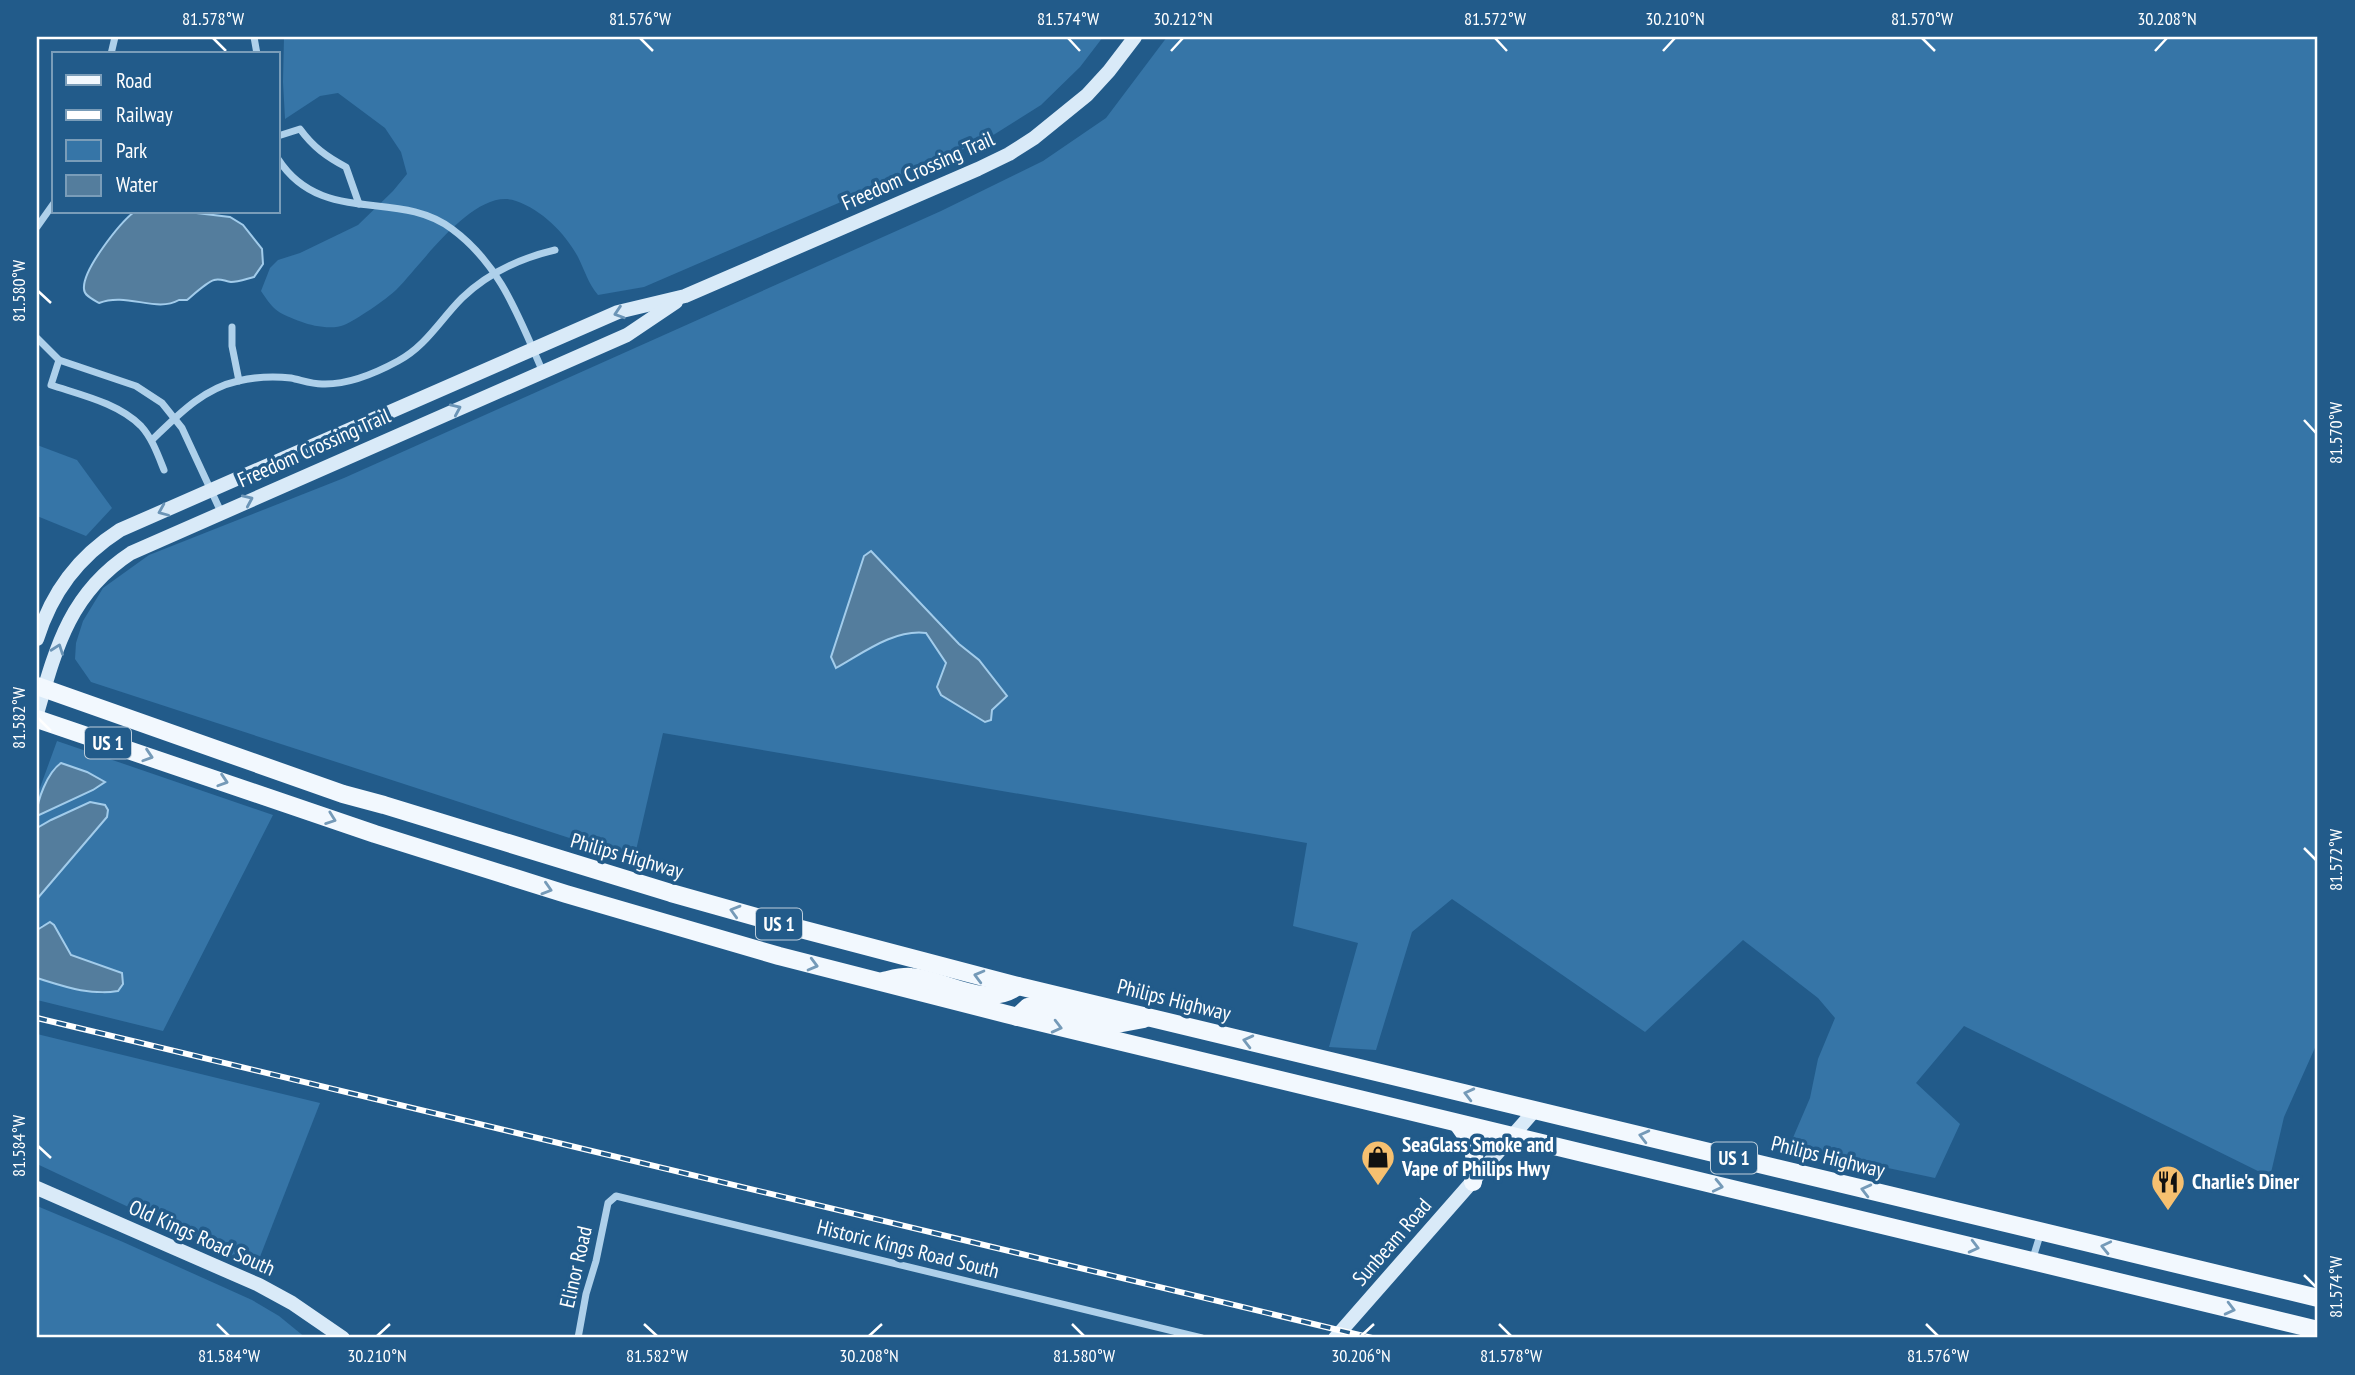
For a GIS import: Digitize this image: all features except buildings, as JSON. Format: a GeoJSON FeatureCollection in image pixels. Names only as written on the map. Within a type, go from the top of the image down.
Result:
{"type":"FeatureCollection","features":[{"type":"Feature","properties":{"kind":"main road","name":"Philips Highway"},"geometry":{"type":"LineString","coordinates":[[40,688],[344,794],[778,923],[1018,986],[2318,1298]]}},
{"type":"Feature","properties":{"kind":"main road","name":"US 1"},"geometry":{"type":"LineString","coordinates":[[37,717],[375,834],[663,923],[876,982],[2318,1330]]}},
{"type":"Feature","properties":{"kind":"main road"},"geometry":{"type":"LineString","coordinates":[[267,796],[283,787],[321,796],[344,794]]}},
{"type":"Feature","properties":{"kind":"main road"},"geometry":{"type":"LineString","coordinates":[[663,923],[671,893]]}},
{"type":"Feature","properties":{"kind":"main road"},"geometry":{"type":"LineString","coordinates":[[876,982],[910,976],[985,996],[1009,992],[1018,986]]}},
{"type":"Feature","properties":{"kind":"main road"},"geometry":{"type":"LineString","coordinates":[[1017,1017],[1028,1007],[1041,1005],[1117,1024],[1150,1018]]}},
{"type":"Feature","properties":{"kind":"main road"},"geometry":{"type":"LineString","coordinates":[[1458,1124],[1474,1148],[1476,1160],[1473,1182]]}},
{"type":"Feature","properties":{"kind":"street","name":"Freedom Crossing Trail"},"geometry":{"type":"LineString","coordinates":[[37,639],[51,603],[72,570],[96,547],[120,530],[618,312],[685,296],[978,169],[1017,148],[1062,117],[1109,71],[1135,37]]}},
{"type":"Feature","properties":{"kind":"street"},"geometry":{"type":"LineString","coordinates":[[280,135],[300,130],[327,157],[346,167],[359,204]]}},
{"type":"Feature","properties":{"kind":"street"},"geometry":{"type":"LineString","coordinates":[[280,161],[307,188],[327,198],[399,208],[428,216],[451,228],[496,272],[543,372]]}},
{"type":"Feature","properties":{"kind":"street"},"geometry":{"type":"LineString","coordinates":[[37,228],[40,215]]}},
{"type":"Feature","properties":{"kind":"street"},"geometry":{"type":"LineString","coordinates":[[152,440],[188,406],[207,394],[239,381],[266,377],[337,384],[397,362],[416,349],[463,297],[496,272],[555,250]]}},
{"type":"Feature","properties":{"kind":"street","name":"Freedom Crossing Trail"},"geometry":{"type":"LineString","coordinates":[[37,717],[40,688],[73,612],[90,586],[104,572],[131,553],[627,335],[685,296]]}},
{"type":"Feature","properties":{"kind":"street"},"geometry":{"type":"LineString","coordinates":[[232,327],[232,346],[239,381]]}},
{"type":"Feature","properties":{"kind":"street"},"geometry":{"type":"LineString","coordinates":[[37,338],[59,360],[136,386],[162,403],[181,428],[221,512]]}},
{"type":"Feature","properties":{"kind":"street"},"geometry":{"type":"LineString","coordinates":[[59,360],[51,385],[106,404],[126,414],[142,427],[152,440],[164,470]]}},
{"type":"Feature","properties":{"kind":"street"},"geometry":{"type":"LineString","coordinates":[[72,570],[90,586]]}},
{"type":"Feature","properties":{"kind":"street","name":"Sunbeam Road"},"geometry":{"type":"LineString","coordinates":[[1335,1338],[1535,1110]]}},
{"type":"Feature","properties":{"kind":"street","name":"Old Kings Road South"},"geometry":{"type":"LineString","coordinates":[[37,1188],[259,1285],[292,1303],[343,1338]]}},
{"type":"Feature","properties":{"kind":"street","name":"Historic Kings Road South"},"geometry":{"type":"LineString","coordinates":[[608,1203],[616,1196],[1202,1338]]}},
{"type":"Feature","properties":{"kind":"street","name":"Elinor Road"},"geometry":{"type":"LineString","coordinates":[[578,1338],[608,1203]]}},
{"type":"Feature","properties":{"kind":"street"},"geometry":{"type":"LineString","coordinates":[[2032,1261],[2041,1232]]}},
{"type":"Feature","properties":{"kind":"green space"},"geometry":{"type":"Polygon","coordinates":[[[284,37],[1103,37],[1080,67],[1041,105],[987,139],[644,287],[598,295],[573,248],[552,223],[526,205],[500,199],[484,205],[450,230],[386,298],[349,322],[329,327],[302,322],[274,308],[261,291],[270,268],[278,260],[300,253],[358,225],[407,174],[401,152],[385,128],[338,93],[320,96],[285,119],[284,37]]]}},
{"type":"Feature","properties":{"kind":"green space"},"geometry":{"type":"Polygon","coordinates":[[[1167,37],[2318,37],[2318,1041],[2284,1117],[2270,1177],[1964,1026],[1916,1083],[1960,1124],[1935,1178],[1789,1147],[1810,1098],[1818,1059],[1835,1018],[1818,998],[1743,940],[1645,1032],[1452,899],[1412,932],[1376,1050],[1329,1047],[1358,943],[1293,926],[1307,843],[663,733],[634,859],[91,682],[75,659],[76,643],[83,621],[103,588],[149,555],[344,478],[941,211],[1043,161],[1106,118],[1167,37]],[[871,551],[864,556],[831,656],[836,667],[891,639],[927,633],[946,663],[937,686],[992,710],[1007,696],[979,660],[959,644],[871,551]]]}},
{"type":"Feature","properties":{"kind":"green space"},"geometry":{"type":"Polygon","coordinates":[[[37,445],[77,460],[112,508],[86,536],[37,516],[37,445]]]}},
{"type":"Feature","properties":{"kind":"green space"},"geometry":{"type":"Polygon","coordinates":[[[57,741],[273,815],[163,1031],[37,1000],[37,978],[103,994],[122,973],[71,955],[54,925],[42,925],[37,930],[37,899],[107,818],[51,820],[37,828],[37,815],[105,782],[87,772],[49,779],[37,808],[37,796],[57,741]]]}},
{"type":"Feature","properties":{"kind":"green space"},"geometry":{"type":"Polygon","coordinates":[[[37,1034],[320,1103],[256,1267],[37,1164],[37,1034]]]}},
{"type":"Feature","properties":{"kind":"green space"},"geometry":{"type":"Polygon","coordinates":[[[37,1206],[252,1300],[279,1316],[306,1338],[37,1338],[37,1206]]]}},
{"type":"Feature","properties":{"kind":"water"},"geometry":{"type":"Polygon","coordinates":[[[132,214],[205,214],[230,217],[243,225],[262,249],[263,264],[254,277],[234,282],[214,280],[187,300],[161,304],[120,300],[99,303],[86,294],[85,281],[95,259],[132,214]]]}},
{"type":"Feature","properties":{"kind":"water"},"geometry":{"type":"Polygon","coordinates":[[[871,551],[959,644],[979,660],[1007,696],[992,710],[991,720],[985,722],[941,695],[937,687],[946,663],[926,633],[891,638],[836,668],[831,657],[864,556],[871,551]]]}},
{"type":"Feature","properties":{"kind":"water"},"geometry":{"type":"Polygon","coordinates":[[[61,763],[105,782],[37,816],[44,787],[61,763]]]}},
{"type":"Feature","properties":{"kind":"water"},"geometry":{"type":"Polygon","coordinates":[[[90,802],[105,805],[108,810],[107,817],[37,899],[37,828],[90,802]]]}},
{"type":"Feature","properties":{"kind":"water"},"geometry":{"type":"Polygon","coordinates":[[[50,922],[71,955],[122,973],[123,984],[118,991],[87,991],[37,978],[37,930],[50,922]]]}},
{"type":"Feature","properties":{"kind":"railway"},"geometry":{"type":"LineString","coordinates":[[37,1018],[1372,1338]]}},
{"type":"Feature","properties":{"kind":"place","name":"SeaGlass Smoke and Vape of Philips Hwy"},"geometry":{"type":"Point","coordinates":[1378,1187]}},
{"type":"Feature","properties":{"kind":"place","name":"Charlie's Diner"},"geometry":{"type":"Point","coordinates":[2168,1212]}}]}
